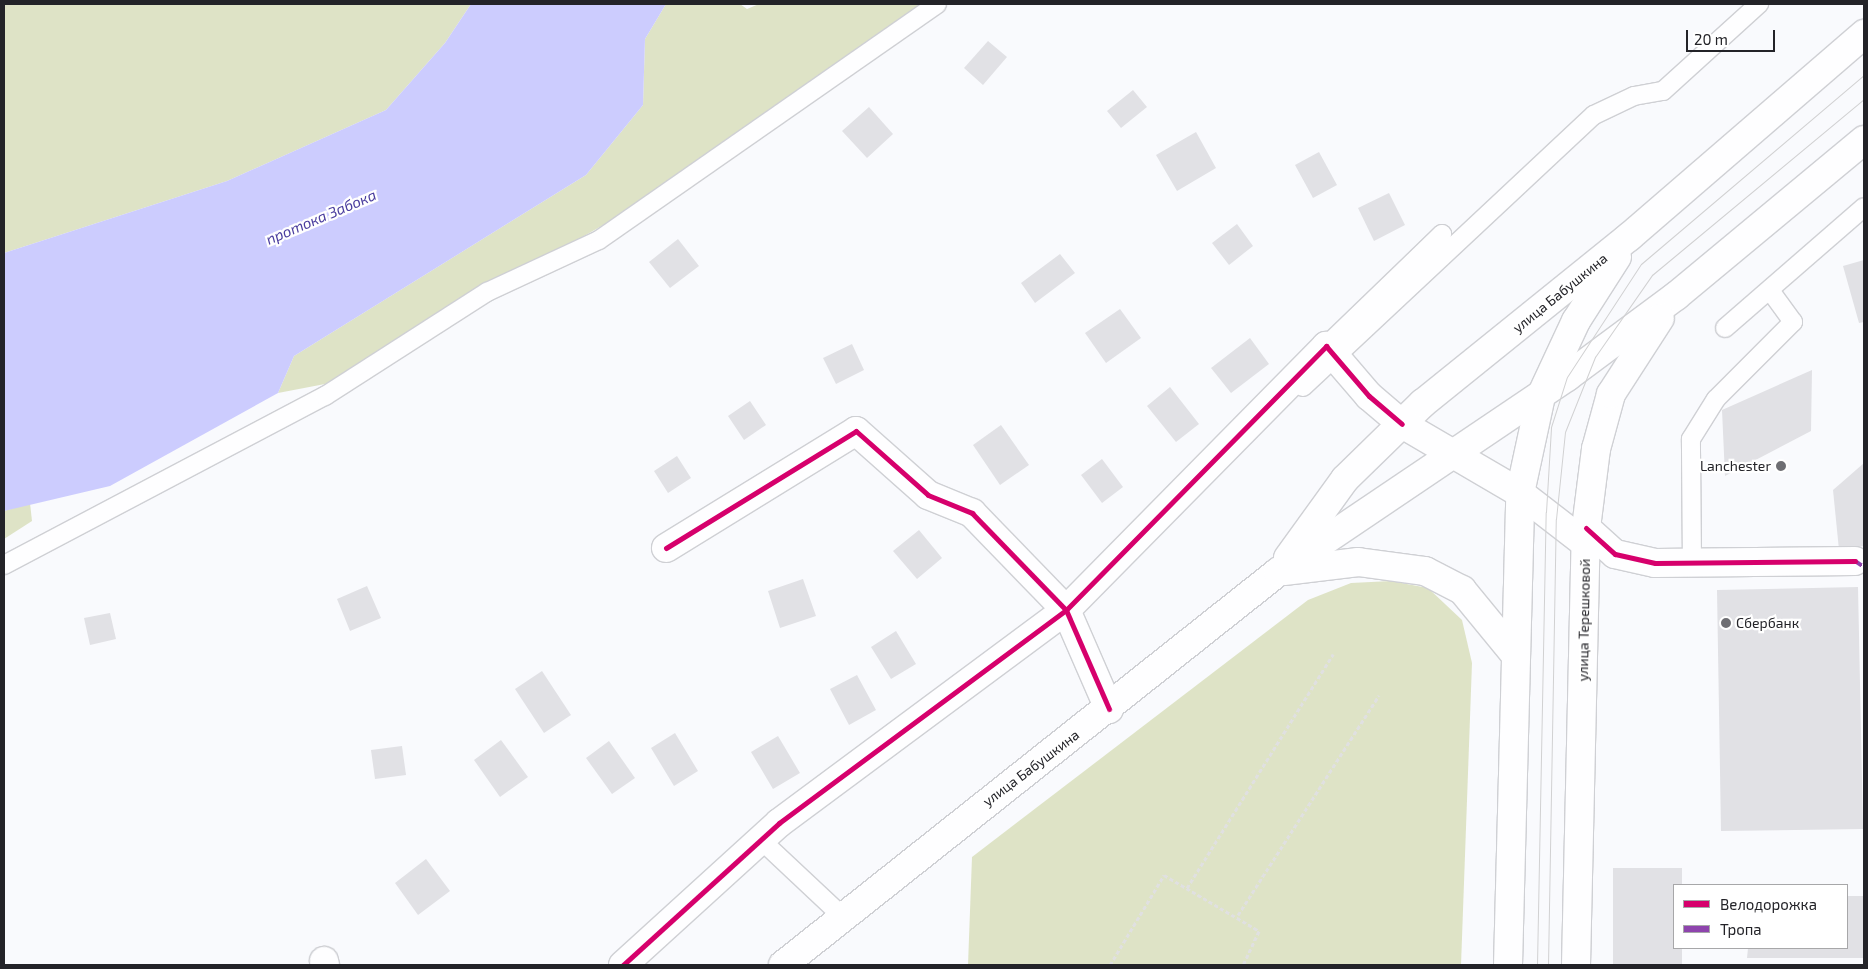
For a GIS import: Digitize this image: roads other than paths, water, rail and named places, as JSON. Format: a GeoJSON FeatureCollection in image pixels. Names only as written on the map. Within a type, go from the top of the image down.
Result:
{"type":"FeatureCollection","features":[{"type":"Feature","properties":{"kind":"main road","name":"улица Бабушкина"},"geometry":{"type":"LineString","coordinates":[[1278,572],[1345,479],[1402,424],[1629,237],[1864,34]]}},
{"type":"Feature","properties":{"kind":"main road","name":"улица Бабушкина"},"geometry":{"type":"LineString","coordinates":[[783,965],[1109,709],[1278,572],[1455,456],[1541,396],[1676,296],[1864,140]]}},
{"type":"Feature","properties":{"kind":"main road"},"geometry":{"type":"LineString","coordinates":[[1508,965],[1513,652],[1520,493],[1541,396],[1576,320],[1629,237]]}},
{"type":"Feature","properties":{"kind":"main road","name":"улица Терешковой"},"geometry":{"type":"LineString","coordinates":[[1576,965],[1586,536],[1596,448],[1611,394],[1676,296]]}},
{"type":"Feature","properties":{"kind":"main road"},"geometry":{"type":"LineString","coordinates":[[623,965],[761,840],[1066,610],[1326,346],[1369,396],[1402,424],[1520,493],[1615,554],[1692,565],[1855,562]]}},
{"type":"Feature","properties":{"kind":"main road"},"geometry":{"type":"LineString","coordinates":[[666,548],[856,431],[928,495],[972,514],[1066,610],[1109,709]]}},
{"type":"Feature","properties":{"kind":"main road"},"geometry":{"type":"LineString","coordinates":[[1278,572],[1358,562],[1425,571],[1462,590],[1513,652]]}},
{"type":"Feature","properties":{"kind":"lane"},"geometry":{"type":"LineString","coordinates":[[4,565],[325,396],[486,292],[599,240],[937,4]]}},
{"type":"Feature","properties":{"kind":"lane"},"geometry":{"type":"LineString","coordinates":[[1066,610],[1594,114],[1634,96],[1663,91],[1759,4]]}},
{"type":"Feature","properties":{"kind":"lane"},"geometry":{"type":"LineString","coordinates":[[1725,328],[1864,207]]}},
{"type":"Feature","properties":{"kind":"lane"},"geometry":{"type":"LineString","coordinates":[[1066,610],[1442,234],[1326,346]]}},
{"type":"Feature","properties":{"kind":"lane"},"geometry":{"type":"LineString","coordinates":[[1692,565],[1691,439],[1716,399],[1793,322],[1770,290]]}},
{"type":"Feature","properties":{"kind":"lane"},"geometry":{"type":"LineString","coordinates":[[761,840],[842,917]]}},
{"type":"Feature","properties":{"kind":"water","name":"протока Забока"},"geometry":{"type":"Polygon","coordinates":[[[471,4],[666,4],[645,39],[643,105],[586,175],[294,356],[278,393],[110,486],[4,511],[4,253],[227,181],[386,110],[445,43],[471,4]]]}},
{"type":"Feature","properties":{"kind":"tram line"},"geometry":{"type":"LineString","coordinates":[[1537,965],[1546,512],[1551,427],[1567,377],[1641,264],[1864,75]]}},
{"type":"Feature","properties":{"kind":"tram line"},"geometry":{"type":"LineString","coordinates":[[1548,965],[1556,519],[1565,432],[1595,357],[1652,275],[1864,99]]}},
{"type":"Feature","properties":{"kind":"place","name":"Lanchester"},"geometry":{"type":"Point","coordinates":[1781,466]}},
{"type":"Feature","properties":{"kind":"place","name":"Сбербанк"},"geometry":{"type":"Point","coordinates":[1726,623]}}]}
